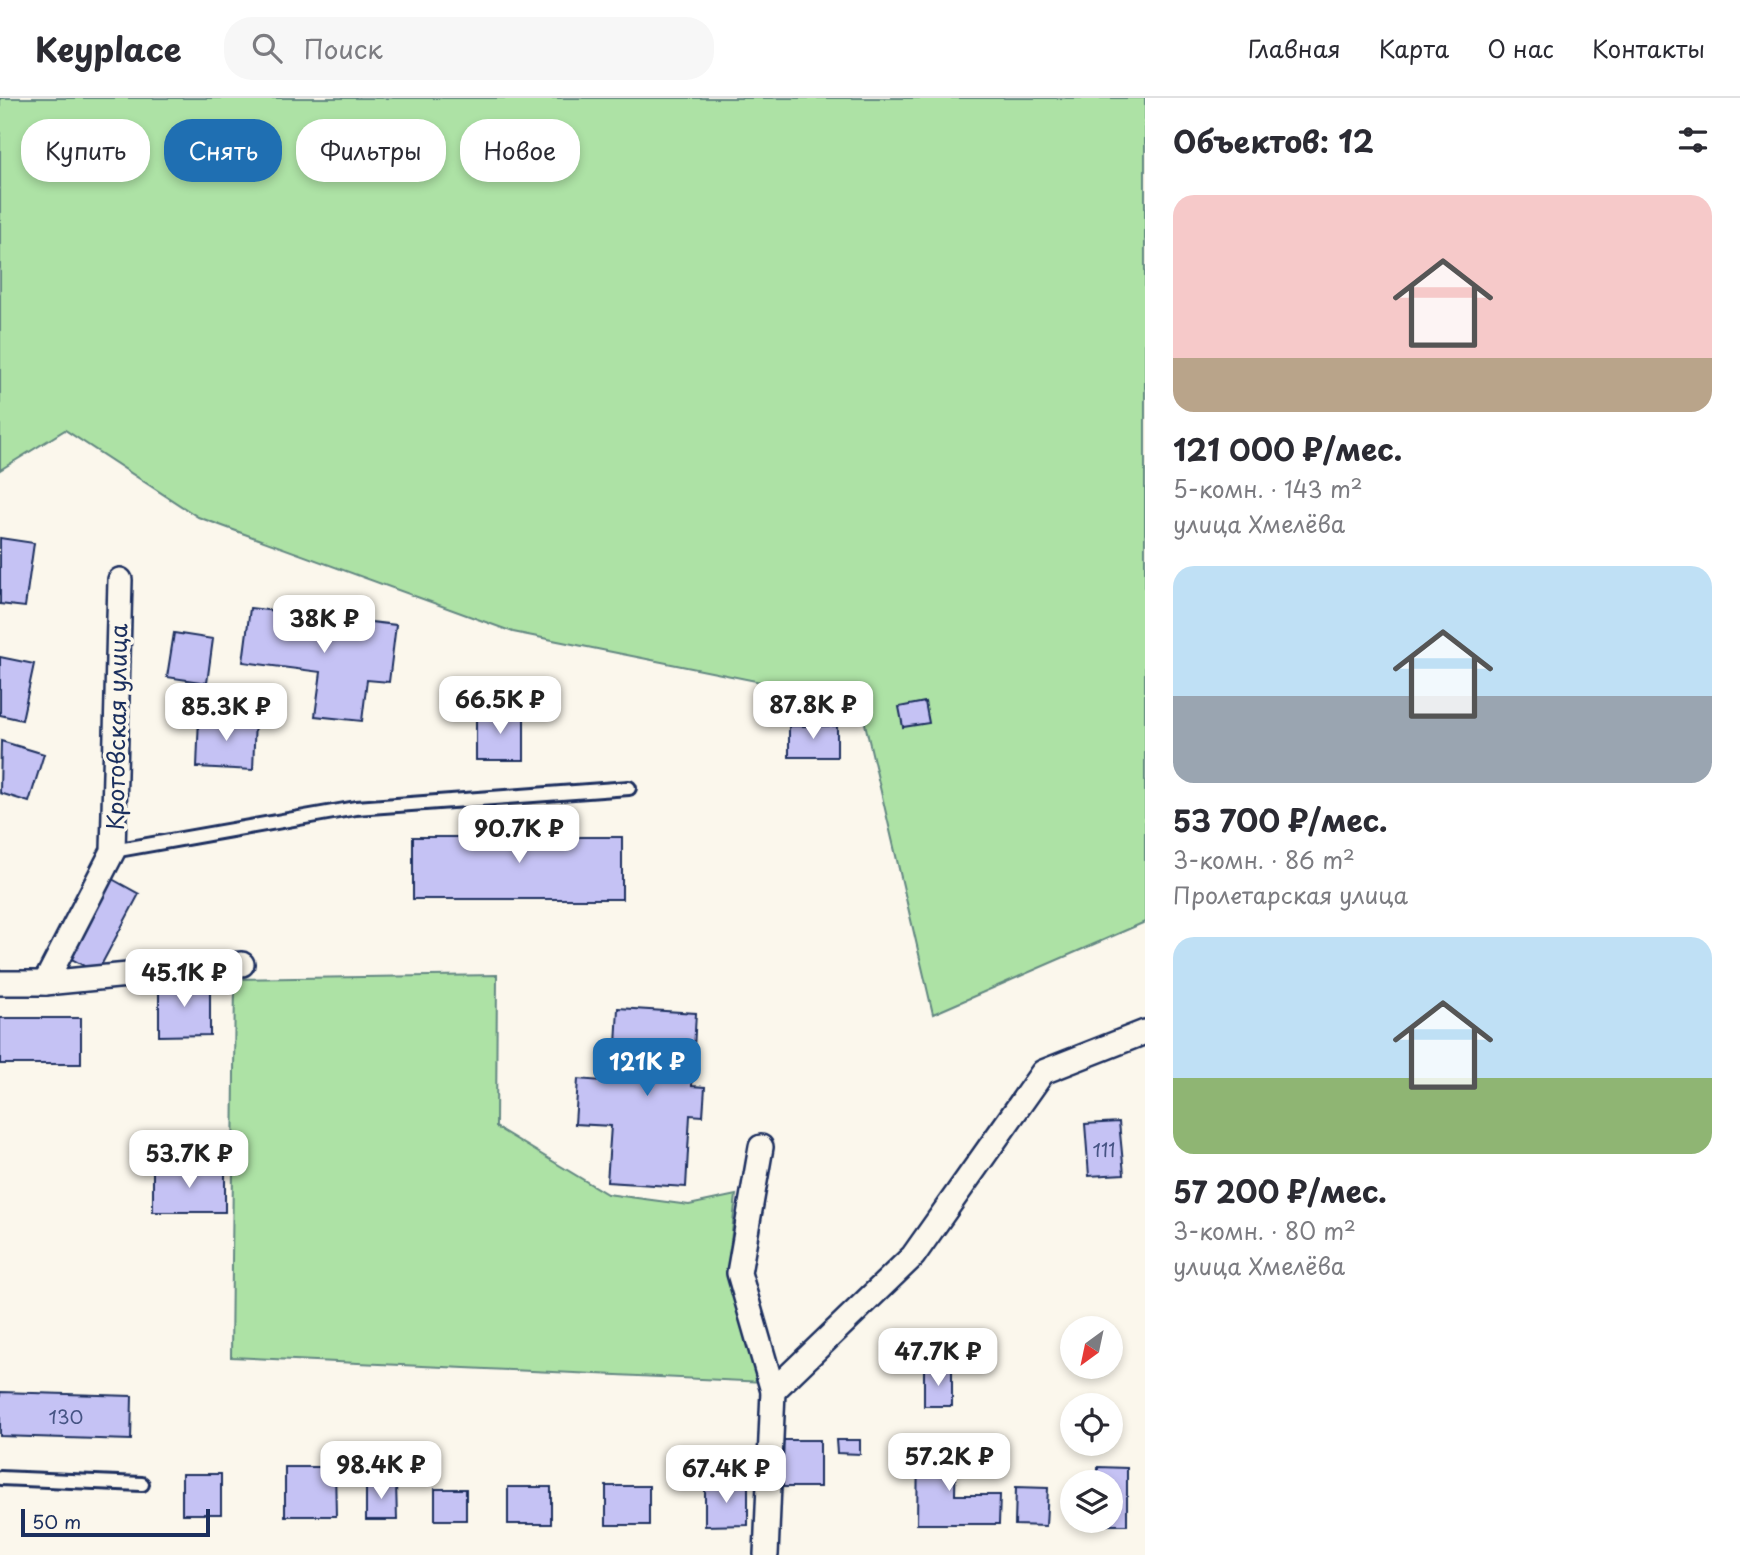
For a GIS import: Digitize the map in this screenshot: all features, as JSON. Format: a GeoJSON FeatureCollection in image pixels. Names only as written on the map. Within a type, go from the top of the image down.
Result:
{"type":"FeatureCollection","features":[{"type":"Feature","properties":{"kind":"street","name":"Кротовская улица"},"geometry":{"type":"LineString","coordinates":[[45,983],[113,851],[120,580]]}},
{"type":"Feature","properties":{"kind":"street"},"geometry":{"type":"LineString","coordinates":[[0,983],[45,983],[242,964]]}},
{"type":"Feature","properties":{"kind":"street"},"geometry":{"type":"LineString","coordinates":[[773,1391],[913,1256],[1043,1072],[1145,1032]]}},
{"type":"Feature","properties":{"kind":"street"},"geometry":{"type":"LineString","coordinates":[[761,1147],[739,1273],[773,1391],[766,1555]]}},
{"type":"Feature","properties":{"kind":"lane"},"geometry":{"type":"LineString","coordinates":[[113,851],[356,808],[629,788]]}},
{"type":"Feature","properties":{"kind":"lane"},"geometry":{"type":"LineString","coordinates":[[0,1478],[142,1484]]}},
{"type":"Feature","properties":{"kind":"green space"},"geometry":{"type":"Polygon","coordinates":[[[0,98],[1145,98],[1145,922],[933,1014],[860,702],[513,632],[198,517],[65,430],[0,470],[0,98]]]}},
{"type":"Feature","properties":{"kind":"green space"},"geometry":{"type":"Polygon","coordinates":[[[497,975],[496,1127],[607,1194],[689,1205],[736,1195],[728,1270],[764,1382],[231,1357],[235,979],[497,975]]]}},
{"type":"Feature","properties":{"kind":"building"},"geometry":{"type":"Polygon","coordinates":[[[0,538],[34,543],[25,607],[0,604],[0,538]]]}},
{"type":"Feature","properties":{"kind":"building"},"geometry":{"type":"Polygon","coordinates":[[[250,608],[396,625],[389,682],[367,680],[362,721],[315,716],[321,672],[243,662],[250,608]]]}},
{"type":"Feature","properties":{"kind":"building"},"geometry":{"type":"Polygon","coordinates":[[[174,633],[213,639],[207,683],[167,677],[174,633]]]}},
{"type":"Feature","properties":{"kind":"building"},"geometry":{"type":"Polygon","coordinates":[[[0,657],[34,664],[22,720],[0,715],[0,657]]]}},
{"type":"Feature","properties":{"kind":"building"},"geometry":{"type":"Polygon","coordinates":[[[925,702],[929,723],[903,727],[899,707],[925,702]]]}},
{"type":"Feature","properties":{"kind":"building"},"geometry":{"type":"Polygon","coordinates":[[[476,711],[524,711],[524,760],[476,760],[476,711]]]}},
{"type":"Feature","properties":{"kind":"building"},"geometry":{"type":"Polygon","coordinates":[[[199,716],[255,719],[253,770],[197,767],[199,716]]]}},
{"type":"Feature","properties":{"kind":"building"},"geometry":{"type":"Polygon","coordinates":[[[789,726],[837,726],[837,757],[789,757],[789,726]]]}},
{"type":"Feature","properties":{"kind":"building"},"geometry":{"type":"Polygon","coordinates":[[[1,741],[44,754],[29,802],[0,793],[1,741]]]}},
{"type":"Feature","properties":{"kind":"building"},"geometry":{"type":"Polygon","coordinates":[[[509,815],[561,815],[561,837],[622,837],[622,899],[413,899],[413,837],[509,837],[509,815]]]}},
{"type":"Feature","properties":{"kind":"building"},"geometry":{"type":"Polygon","coordinates":[[[112,879],[139,894],[97,973],[70,958],[112,879]]]}},
{"type":"Feature","properties":{"kind":"building"},"geometry":{"type":"Polygon","coordinates":[[[159,983],[210,983],[210,1035],[159,1036],[159,983]]]}},
{"type":"Feature","properties":{"kind":"building"},"geometry":{"type":"Polygon","coordinates":[[[618,1008],[696,1013],[692,1086],[705,1087],[703,1116],[690,1115],[686,1187],[607,1182],[611,1126],[575,1124],[578,1079],[614,1082],[618,1008]]]}},
{"type":"Feature","properties":{"kind":"building"},"geometry":{"type":"Polygon","coordinates":[[[0,1018],[81,1018],[81,1064],[0,1064],[0,1018]]]}},
{"type":"Feature","properties":{"kind":"building"},"geometry":{"type":"Polygon","coordinates":[[[1119,1122],[1124,1174],[1089,1176],[1085,1124],[1119,1122]]]}},
{"type":"Feature","properties":{"kind":"building"},"geometry":{"type":"Polygon","coordinates":[[[153,1168],[225,1168],[225,1212],[153,1212],[153,1168]]]}},
{"type":"Feature","properties":{"kind":"building"},"geometry":{"type":"Polygon","coordinates":[[[924,1369],[952,1369],[952,1406],[924,1406],[924,1369]]]}},
{"type":"Feature","properties":{"kind":"building"},"geometry":{"type":"Polygon","coordinates":[[[0,1392],[132,1396],[131,1440],[0,1436],[0,1392]]]}},
{"type":"Feature","properties":{"kind":"building"},"geometry":{"type":"Polygon","coordinates":[[[783,1440],[820,1440],[820,1487],[783,1487],[783,1440]]]}},
{"type":"Feature","properties":{"kind":"building"},"geometry":{"type":"Polygon","coordinates":[[[836,1440],[860,1440],[860,1454],[837,1453],[836,1440]]]}},
{"type":"Feature","properties":{"kind":"building"},"geometry":{"type":"Polygon","coordinates":[[[918,1447],[956,1447],[955,1495],[1000,1495],[999,1524],[917,1524],[918,1447]]]}},
{"type":"Feature","properties":{"kind":"building"},"geometry":{"type":"Polygon","coordinates":[[[285,1467],[335,1467],[336,1516],[285,1516],[285,1467]]]}},
{"type":"Feature","properties":{"kind":"building"},"geometry":{"type":"Polygon","coordinates":[[[1098,1467],[1127,1468],[1127,1525],[1123,1525],[1123,1470],[1098,1470],[1098,1467]]]}},
{"type":"Feature","properties":{"kind":"building"},"geometry":{"type":"Polygon","coordinates":[[[182,1474],[221,1474],[221,1514],[182,1514],[182,1474]]]}},
{"type":"Feature","properties":{"kind":"building"},"geometry":{"type":"Polygon","coordinates":[[[366,1482],[396,1482],[397,1520],[366,1520],[366,1482]]]}},
{"type":"Feature","properties":{"kind":"building"},"geometry":{"type":"Polygon","coordinates":[[[705,1485],[748,1485],[748,1525],[705,1526],[705,1485]]]}},
{"type":"Feature","properties":{"kind":"building"},"geometry":{"type":"Polygon","coordinates":[[[606,1486],[649,1486],[649,1525],[606,1525],[606,1486]]]}},
{"type":"Feature","properties":{"kind":"building"},"geometry":{"type":"Polygon","coordinates":[[[508,1487],[551,1487],[551,1524],[508,1524],[508,1487]]]}},
{"type":"Feature","properties":{"kind":"building"},"geometry":{"type":"Polygon","coordinates":[[[1016,1487],[1048,1488],[1046,1526],[1015,1525],[1016,1487]]]}},
{"type":"Feature","properties":{"kind":"building"},"geometry":{"type":"Polygon","coordinates":[[[435,1489],[466,1489],[466,1520],[435,1520],[435,1489]]]}}]}
